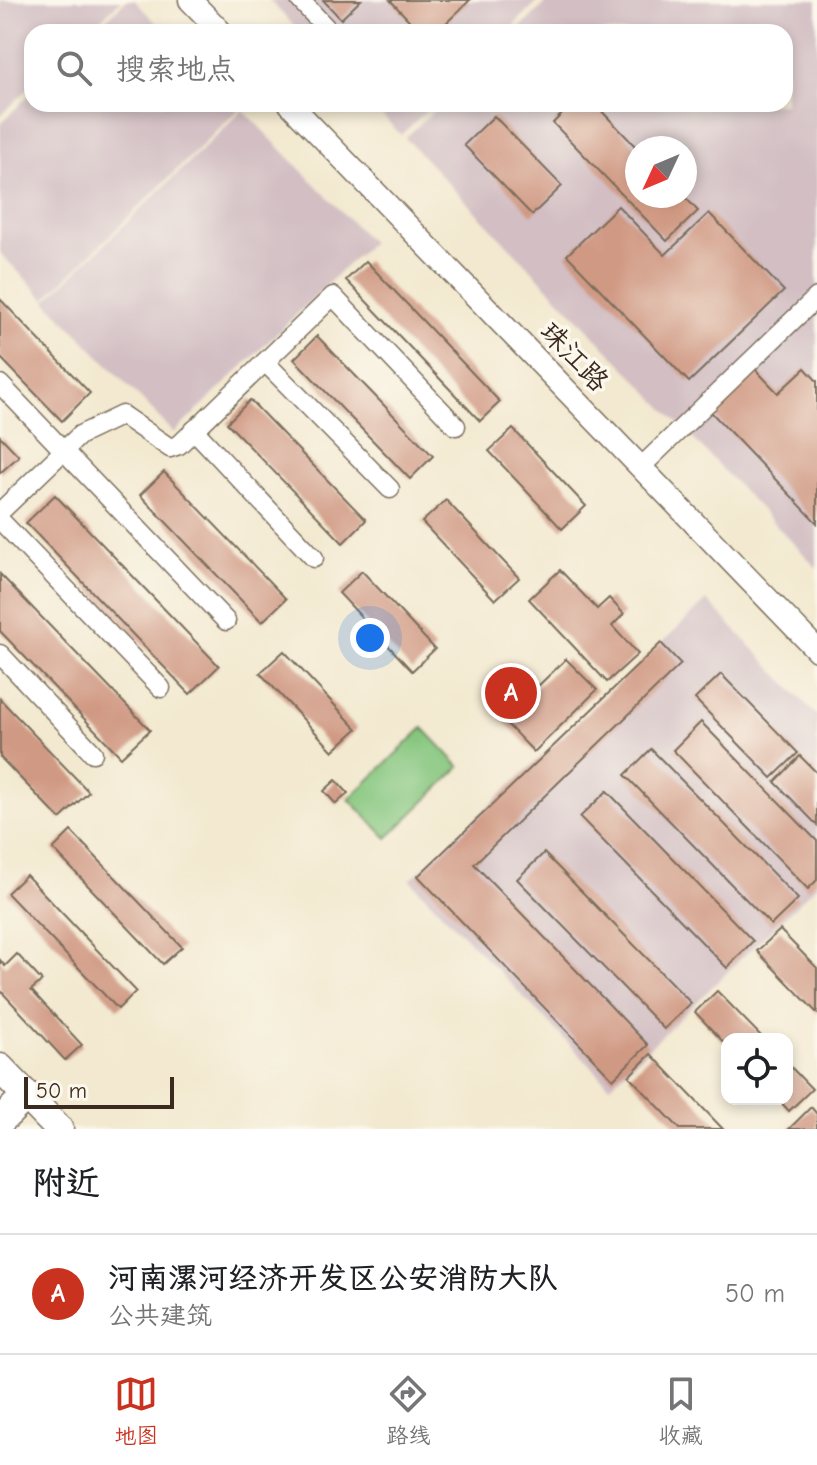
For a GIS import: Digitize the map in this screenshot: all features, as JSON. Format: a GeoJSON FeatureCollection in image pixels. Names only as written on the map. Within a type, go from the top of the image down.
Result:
{"type":"FeatureCollection","features":[{"type":"Feature","properties":{"kind":"main road"},"geometry":{"type":"LineString","coordinates":[[0,1068],[59,1129]]}},
{"type":"Feature","properties":{"kind":"main road"},"geometry":{"type":"LineString","coordinates":[[5,1129],[0,1122],[27,1095]]}},
{"type":"Feature","properties":{"kind":"street"},"geometry":{"type":"LineString","coordinates":[[190,0],[213,24]]}},
{"type":"Feature","properties":{"kind":"street"},"geometry":{"type":"LineString","coordinates":[[300,0],[322,24]]}},
{"type":"Feature","properties":{"kind":"street","name":"珠江路"},"geometry":{"type":"LineString","coordinates":[[298,112],[817,650]]}},
{"type":"Feature","properties":{"kind":"street"},"geometry":{"type":"LineString","coordinates":[[0,512],[80,435],[122,415],[170,448],[179,445],[333,296],[456,426]]}},
{"type":"Feature","properties":{"kind":"street"},"geometry":{"type":"LineString","coordinates":[[641,467],[817,297]]}},
{"type":"Feature","properties":{"kind":"street"},"geometry":{"type":"LineString","coordinates":[[265,362],[390,489]]}},
{"type":"Feature","properties":{"kind":"street"},"geometry":{"type":"LineString","coordinates":[[0,384],[226,621]]}},
{"type":"Feature","properties":{"kind":"street"},"geometry":{"type":"LineString","coordinates":[[194,430],[314,558]]}},
{"type":"Feature","properties":{"kind":"street"},"geometry":{"type":"LineString","coordinates":[[0,520],[161,688]]}},
{"type":"Feature","properties":{"kind":"street"},"geometry":{"type":"LineString","coordinates":[[0,654],[93,753]]}},
{"type":"Feature","properties":{"kind":"shaded area"},"geometry":{"type":"Polygon","coordinates":[[[0,0],[121,0],[96,24],[24,24],[24,93],[0,116],[0,0]]]}},
{"type":"Feature","properties":{"kind":"shaded area"},"geometry":{"type":"Polygon","coordinates":[[[126,0],[134,0],[157,24],[101,24],[126,0]]]}},
{"type":"Feature","properties":{"kind":"shaded area"},"geometry":{"type":"Polygon","coordinates":[[[269,0],[539,0],[515,24],[292,24],[269,0]]]}},
{"type":"Feature","properties":{"kind":"shaded area"},"geometry":{"type":"Polygon","coordinates":[[[549,0],[817,0],[817,568],[405,138],[433,112],[793,112],[793,24],[524,24],[549,0]]]}},
{"type":"Feature","properties":{"kind":"shaded area"},"geometry":{"type":"Polygon","coordinates":[[[24,100],[24,112],[236,112],[45,299],[0,253],[0,124],[24,100]]]}},
{"type":"Feature","properties":{"kind":"shaded area"},"geometry":{"type":"Polygon","coordinates":[[[241,112],[245,112],[371,242],[174,433],[46,301],[241,112]]]}},
{"type":"Feature","properties":{"kind":"shaded area"},"geometry":{"type":"Polygon","coordinates":[[[379,112],[425,112],[401,135],[379,112]]]}},
{"type":"Feature","properties":{"kind":"shaded area"},"geometry":{"type":"Polygon","coordinates":[[[707,600],[817,716],[817,885],[610,1086],[410,880],[707,600]]]}},
{"type":"Feature","properties":{"kind":"green space"},"geometry":{"type":"Polygon","coordinates":[[[423,728],[460,767],[387,838],[349,799],[423,728]]]}},
{"type":"Feature","properties":{"kind":"building"},"geometry":{"type":"Polygon","coordinates":[[[323,0],[361,0],[341,19],[323,0]]]}},
{"type":"Feature","properties":{"kind":"building"},"geometry":{"type":"Polygon","coordinates":[[[390,0],[470,0],[445,24],[412,24],[390,0]]]}},
{"type":"Feature","properties":{"kind":"building"},"geometry":{"type":"Polygon","coordinates":[[[564,112],[603,112],[626,136],[625,198],[553,123],[564,112]]]}},
{"type":"Feature","properties":{"kind":"building"},"geometry":{"type":"Polygon","coordinates":[[[494,116],[562,186],[532,215],[464,145],[494,116]]]}},
{"type":"Feature","properties":{"kind":"building"},"geometry":{"type":"Polygon","coordinates":[[[618,206],[665,255],[709,213],[784,291],[689,382],[567,255],[618,206]]]}},
{"type":"Feature","properties":{"kind":"building"},"geometry":{"type":"Polygon","coordinates":[[[635,208],[695,208],[698,211],[667,241],[635,208]]]}},
{"type":"Feature","properties":{"kind":"building"},"geometry":{"type":"Polygon","coordinates":[[[366,261],[500,402],[480,421],[346,280],[366,261]]]}},
{"type":"Feature","properties":{"kind":"building"},"geometry":{"type":"Polygon","coordinates":[[[0,299],[90,393],[62,421],[0,357],[0,299]]]}},
{"type":"Feature","properties":{"kind":"building"},"geometry":{"type":"Polygon","coordinates":[[[317,336],[433,456],[410,479],[294,359],[317,336]]]}},
{"type":"Feature","properties":{"kind":"building"},"geometry":{"type":"Polygon","coordinates":[[[754,368],[778,393],[805,368],[817,381],[817,523],[709,410],[754,368]]]}},
{"type":"Feature","properties":{"kind":"building"},"geometry":{"type":"Polygon","coordinates":[[[250,400],[366,520],[343,543],[227,423],[250,400]]]}},
{"type":"Feature","properties":{"kind":"building"},"geometry":{"type":"Polygon","coordinates":[[[513,429],[586,506],[562,529],[489,451],[513,429]]]}},
{"type":"Feature","properties":{"kind":"building"},"geometry":{"type":"Polygon","coordinates":[[[0,436],[19,456],[0,473],[0,436]]]}},
{"type":"Feature","properties":{"kind":"building"},"geometry":{"type":"Polygon","coordinates":[[[164,472],[286,599],[262,622],[140,495],[164,472]]]}},
{"type":"Feature","properties":{"kind":"building"},"geometry":{"type":"Polygon","coordinates":[[[55,495],[219,666],[190,694],[26,523],[55,495]]]}},
{"type":"Feature","properties":{"kind":"building"},"geometry":{"type":"Polygon","coordinates":[[[446,500],[519,578],[495,600],[422,522],[446,500]]]}},
{"type":"Feature","properties":{"kind":"building"},"geometry":{"type":"Polygon","coordinates":[[[560,570],[597,609],[609,598],[624,614],[612,626],[638,654],[607,682],[529,599],[560,570]]]}},
{"type":"Feature","properties":{"kind":"building"},"geometry":{"type":"Polygon","coordinates":[[[362,571],[435,649],[412,671],[339,593],[362,571]]]}},
{"type":"Feature","properties":{"kind":"building"},"geometry":{"type":"Polygon","coordinates":[[[0,574],[150,730],[121,757],[0,631],[0,574]]]}},
{"type":"Feature","properties":{"kind":"building"},"geometry":{"type":"Polygon","coordinates":[[[661,643],[681,664],[474,864],[648,1045],[613,1079],[418,876],[661,643]]]}},
{"type":"Feature","properties":{"kind":"building"},"geometry":{"type":"Polygon","coordinates":[[[284,651],[357,729],[333,751],[260,673],[284,651]]]}},
{"type":"Feature","properties":{"kind":"building"},"geometry":{"type":"Polygon","coordinates":[[[566,659],[597,690],[534,752],[503,720],[566,659]]]}},
{"type":"Feature","properties":{"kind":"building"},"geometry":{"type":"Polygon","coordinates":[[[721,674],[798,753],[772,778],[695,699],[721,674]]]}},
{"type":"Feature","properties":{"kind":"building"},"geometry":{"type":"Polygon","coordinates":[[[0,699],[89,792],[60,819],[0,757],[0,699]]]}},
{"type":"Feature","properties":{"kind":"building"},"geometry":{"type":"Polygon","coordinates":[[[701,722],[817,841],[817,880],[808,889],[673,750],[701,722]]]}},
{"type":"Feature","properties":{"kind":"building"},"geometry":{"type":"Polygon","coordinates":[[[651,749],[798,899],[771,925],[625,775],[651,749]]]}},
{"type":"Feature","properties":{"kind":"building"},"geometry":{"type":"Polygon","coordinates":[[[800,756],[817,773],[817,825],[775,782],[800,756]]]}},
{"type":"Feature","properties":{"kind":"building"},"geometry":{"type":"Polygon","coordinates":[[[336,780],[348,793],[336,804],[324,791],[336,780]]]}},
{"type":"Feature","properties":{"kind":"building"},"geometry":{"type":"Polygon","coordinates":[[[607,791],[753,941],[727,968],[580,817],[607,791]]]}},
{"type":"Feature","properties":{"kind":"building"},"geometry":{"type":"Polygon","coordinates":[[[71,831],[182,947],[163,964],[53,849],[71,831]]]}},
{"type":"Feature","properties":{"kind":"building"},"geometry":{"type":"Polygon","coordinates":[[[544,853],[691,1003],[664,1029],[517,879],[544,853]]]}},
{"type":"Feature","properties":{"kind":"building"},"geometry":{"type":"Polygon","coordinates":[[[26,875],[136,991],[118,1009],[7,893],[26,875]]]}},
{"type":"Feature","properties":{"kind":"building"},"geometry":{"type":"Polygon","coordinates":[[[780,930],[817,968],[817,1013],[757,951],[780,930]]]}},
{"type":"Feature","properties":{"kind":"building"},"geometry":{"type":"Polygon","coordinates":[[[17,954],[42,981],[31,990],[82,1045],[65,1060],[0,990],[0,960],[5,966],[17,954]]]}},
{"type":"Feature","properties":{"kind":"building"},"geometry":{"type":"Polygon","coordinates":[[[717,991],[758,1033],[721,1033],[721,1040],[695,1012],[717,991]]]}},
{"type":"Feature","properties":{"kind":"building"},"geometry":{"type":"Polygon","coordinates":[[[651,1054],[723,1129],[680,1129],[629,1076],[651,1054]]]}},
{"type":"Feature","properties":{"kind":"building"},"geometry":{"type":"Polygon","coordinates":[[[793,1069],[812,1089],[789,1111],[784,1105],[793,1105],[793,1069]]]}},
{"type":"Feature","properties":{"kind":"building"},"geometry":{"type":"Polygon","coordinates":[[[811,1107],[817,1114],[817,1129],[789,1129],[811,1107]]]}},
{"type":"Feature","properties":{"kind":"place","name":"河南漯河经济开发区公安消防大队"},"geometry":{"type":"Point","coordinates":[511,693]}}]}
